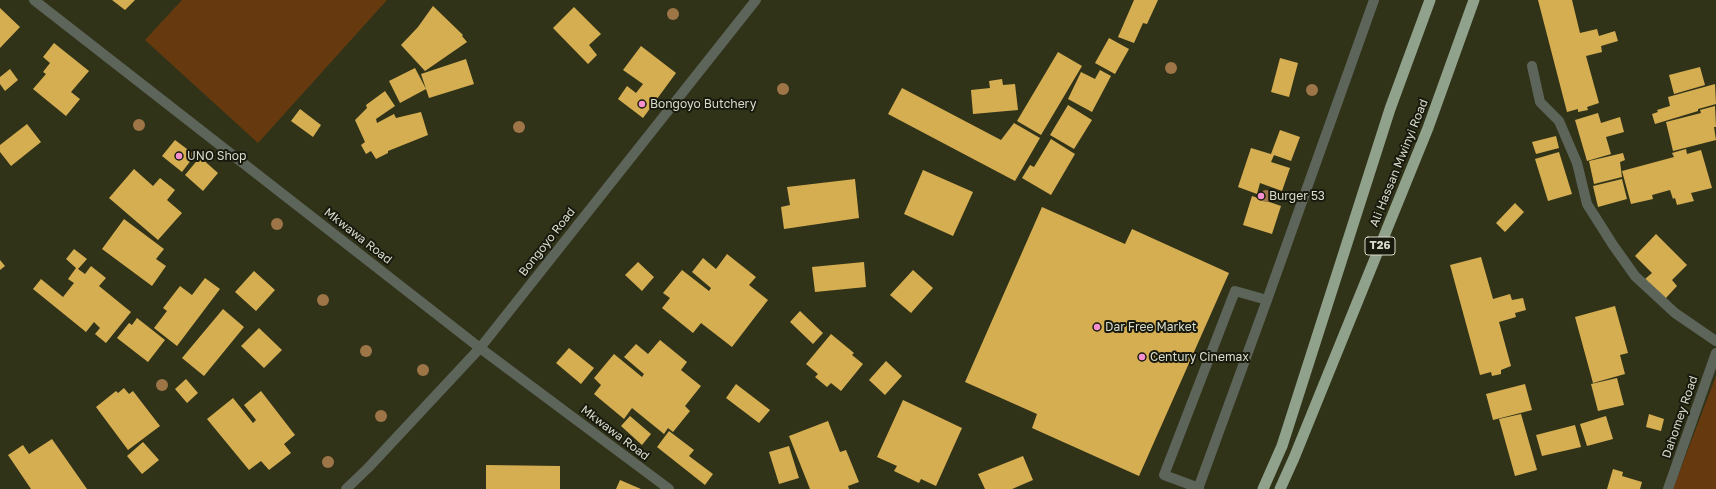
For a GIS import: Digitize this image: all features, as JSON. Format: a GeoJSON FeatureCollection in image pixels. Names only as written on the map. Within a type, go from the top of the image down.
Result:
{"type":"FeatureCollection","features":[{"type":"Feature","properties":{"kind":"highway","name":"Ali Hassan Mwinyi Road"},"geometry":{"type":"LineString","coordinates":[[1263,489],[1282,446],[1390,109],[1430,0]]}},
{"type":"Feature","properties":{"kind":"highway","name":"Ali Hassan Mwinyi Road"},"geometry":{"type":"LineString","coordinates":[[1280,489],[1428,128],[1474,0]]}},
{"type":"Feature","properties":{"kind":"street","name":"Mkwawa Road"},"geometry":{"type":"LineString","coordinates":[[34,0],[480,348],[669,489]]}},
{"type":"Feature","properties":{"kind":"street","name":"Bongoyo Road"},"geometry":{"type":"LineString","coordinates":[[346,489],[368,468],[480,348],[756,0]]}},
{"type":"Feature","properties":{"kind":"street"},"geometry":{"type":"LineString","coordinates":[[1267,300],[1235,291],[1164,475],[1199,489],[1267,300],[1374,0]]}},
{"type":"Feature","properties":{"kind":"street"},"geometry":{"type":"LineString","coordinates":[[1532,66],[1540,102],[1559,121],[1577,163],[1587,204],[1613,245],[1635,276],[1675,313],[1716,341]]}},
{"type":"Feature","properties":{"kind":"street","name":"Dahomey Road"},"geometry":{"type":"LineString","coordinates":[[1668,489],[1716,353]]}},
{"type":"Feature","properties":{"kind":"shaded area"},"geometry":{"type":"Polygon","coordinates":[[[182,0],[387,0],[258,143],[145,40],[182,0]]]}},
{"type":"Feature","properties":{"kind":"shaded area"},"geometry":{"type":"Polygon","coordinates":[[[1716,376],[1716,489],[1673,489],[1716,376]]]}},
{"type":"Feature","properties":{"kind":"building"},"geometry":{"type":"Polygon","coordinates":[[[112,0],[135,0],[125,10],[112,0]]]}},
{"type":"Feature","properties":{"kind":"building"},"geometry":{"type":"Polygon","coordinates":[[[1134,0],[1158,0],[1147,24],[1143,23],[1134,43],[1118,37],[1134,0]]]}},
{"type":"Feature","properties":{"kind":"building"},"geometry":{"type":"Polygon","coordinates":[[[1538,0],[1572,0],[1580,33],[1597,29],[1599,36],[1615,31],[1618,41],[1601,46],[1602,52],[1586,56],[1599,103],[1587,107],[1588,110],[1578,112],[1578,109],[1567,112],[1538,0]]]}},
{"type":"Feature","properties":{"kind":"building"},"geometry":{"type":"Polygon","coordinates":[[[433,6],[463,35],[462,36],[467,42],[425,71],[401,45],[418,27],[433,6]]]}},
{"type":"Feature","properties":{"kind":"building"},"geometry":{"type":"Polygon","coordinates":[[[574,7],[601,34],[589,45],[597,55],[588,64],[553,28],[574,7]]]}},
{"type":"Feature","properties":{"kind":"building"},"geometry":{"type":"Polygon","coordinates":[[[0,8],[20,27],[0,48],[0,8]]]}},
{"type":"Feature","properties":{"kind":"building"},"geometry":{"type":"Polygon","coordinates":[[[1109,38],[1129,49],[1115,74],[1095,63],[1109,38]]]}},
{"type":"Feature","properties":{"kind":"building"},"geometry":{"type":"Polygon","coordinates":[[[54,43],[89,71],[71,92],[80,99],[66,116],[33,89],[46,74],[43,72],[50,63],[43,57],[54,43]]]}},
{"type":"Feature","properties":{"kind":"building"},"geometry":{"type":"Polygon","coordinates":[[[641,46],[676,73],[643,118],[618,99],[627,86],[636,93],[643,84],[623,70],[641,46]]]}},
{"type":"Feature","properties":{"kind":"building"},"geometry":{"type":"Polygon","coordinates":[[[1058,52],[1082,66],[1041,135],[1017,121],[1058,52]]]}},
{"type":"Feature","properties":{"kind":"building"},"geometry":{"type":"Polygon","coordinates":[[[1280,58],[1298,63],[1289,97],[1271,92],[1280,58]]]}},
{"type":"Feature","properties":{"kind":"building"},"geometry":{"type":"Polygon","coordinates":[[[466,59],[474,84],[429,98],[421,74],[466,59]]]}},
{"type":"Feature","properties":{"kind":"building"},"geometry":{"type":"Polygon","coordinates":[[[1700,67],[1705,85],[1674,94],[1669,75],[1700,67]]]}},
{"type":"Feature","properties":{"kind":"building"},"geometry":{"type":"Polygon","coordinates":[[[415,68],[426,89],[400,103],[389,81],[415,68]]]}},
{"type":"Feature","properties":{"kind":"building"},"geometry":{"type":"Polygon","coordinates":[[[10,69],[18,80],[5,91],[0,84],[0,77],[10,69]]]}},
{"type":"Feature","properties":{"kind":"building"},"geometry":{"type":"Polygon","coordinates":[[[1100,70],[1111,76],[1092,112],[1068,99],[1081,72],[1095,79],[1100,70]]]}},
{"type":"Feature","properties":{"kind":"building"},"geometry":{"type":"Polygon","coordinates":[[[1002,79],[1003,85],[1015,84],[1018,110],[973,114],[971,90],[990,88],[989,81],[1002,79]]]}},
{"type":"Feature","properties":{"kind":"building"},"geometry":{"type":"Polygon","coordinates":[[[1715,84],[1716,104],[1655,124],[1652,114],[1658,112],[1657,110],[1670,106],[1668,97],[1715,84]]]}},
{"type":"Feature","properties":{"kind":"building"},"geometry":{"type":"Polygon","coordinates":[[[902,88],[1001,140],[1014,123],[1040,138],[1015,181],[888,114],[902,88]]]}},
{"type":"Feature","properties":{"kind":"building"},"geometry":{"type":"Polygon","coordinates":[[[385,91],[395,106],[376,119],[377,123],[394,114],[396,118],[421,112],[428,135],[388,151],[388,153],[376,159],[371,151],[366,154],[361,145],[365,142],[355,120],[367,108],[366,105],[385,91]]]}},
{"type":"Feature","properties":{"kind":"building"},"geometry":{"type":"Polygon","coordinates":[[[1068,105],[1092,120],[1074,149],[1050,135],[1068,105]]]}},
{"type":"Feature","properties":{"kind":"building"},"geometry":{"type":"Polygon","coordinates":[[[1715,106],[1716,127],[1714,127],[1716,140],[1673,151],[1666,122],[1701,113],[1700,110],[1715,106]]]}},
{"type":"Feature","properties":{"kind":"building"},"geometry":{"type":"Polygon","coordinates":[[[300,109],[321,125],[313,137],[291,121],[300,109]]]}},
{"type":"Feature","properties":{"kind":"building"},"geometry":{"type":"Polygon","coordinates":[[[1598,113],[1601,123],[1620,117],[1624,132],[1606,137],[1611,154],[1587,161],[1575,120],[1598,113]]]}},
{"type":"Feature","properties":{"kind":"building"},"geometry":{"type":"Polygon","coordinates":[[[27,124],[41,142],[11,166],[0,152],[0,145],[27,124]]]}},
{"type":"Feature","properties":{"kind":"building"},"geometry":{"type":"Polygon","coordinates":[[[1280,130],[1300,137],[1291,161],[1271,154],[1280,130]]]}},
{"type":"Feature","properties":{"kind":"building"},"geometry":{"type":"Polygon","coordinates":[[[1556,136],[1559,148],[1536,154],[1532,142],[1556,136]]]}},
{"type":"Feature","properties":{"kind":"building"},"geometry":{"type":"Polygon","coordinates":[[[1051,139],[1075,154],[1051,195],[1022,178],[1030,165],[1034,167],[1051,139]]]}},
{"type":"Feature","properties":{"kind":"building","name":"UNO Shop"},"geometry":{"type":"Polygon","coordinates":[[[175,140],[195,155],[182,172],[162,156],[175,140]]]}},
{"type":"Feature","properties":{"kind":"building"},"geometry":{"type":"Polygon","coordinates":[[[1251,148],[1274,155],[1271,162],[1290,168],[1282,191],[1260,183],[1257,194],[1238,187],[1251,148]]]}},
{"type":"Feature","properties":{"kind":"building"},"geometry":{"type":"Polygon","coordinates":[[[1686,149],[1687,154],[1701,150],[1712,188],[1691,193],[1694,201],[1677,205],[1670,190],[1652,195],[1653,199],[1631,204],[1622,171],[1674,157],[1672,153],[1686,149]]]}},
{"type":"Feature","properties":{"kind":"building"},"geometry":{"type":"Polygon","coordinates":[[[1559,152],[1572,194],[1548,201],[1535,159],[1559,152]]]}},
{"type":"Feature","properties":{"kind":"building"},"geometry":{"type":"Polygon","coordinates":[[[1623,153],[1625,160],[1620,162],[1622,177],[1594,184],[1589,161],[1623,153]]]}},
{"type":"Feature","properties":{"kind":"building"},"geometry":{"type":"Polygon","coordinates":[[[200,157],[218,173],[203,191],[185,175],[200,157]]]}},
{"type":"Feature","properties":{"kind":"building"},"geometry":{"type":"Polygon","coordinates":[[[134,169],[153,186],[160,178],[175,190],[167,200],[182,213],[158,240],[109,198],[134,169]]]}},
{"type":"Feature","properties":{"kind":"building"},"geometry":{"type":"Polygon","coordinates":[[[923,170],[973,192],[953,236],[904,214],[923,170]]]}},
{"type":"Feature","properties":{"kind":"building"},"geometry":{"type":"Polygon","coordinates":[[[855,179],[859,218],[784,229],[781,207],[790,205],[787,187],[855,179]]]}},
{"type":"Feature","properties":{"kind":"building"},"geometry":{"type":"Polygon","coordinates":[[[1622,179],[1627,199],[1598,207],[1593,186],[1622,179]]]}},
{"type":"Feature","properties":{"kind":"building"},"geometry":{"type":"Polygon","coordinates":[[[1252,196],[1281,206],[1272,234],[1243,225],[1252,196]]]}},
{"type":"Feature","properties":{"kind":"building"},"geometry":{"type":"Polygon","coordinates":[[[1515,203],[1524,212],[1505,232],[1496,223],[1515,203]]]}},
{"type":"Feature","properties":{"kind":"building","name":"Dar Free Market"},"geometry":{"type":"Polygon","coordinates":[[[1042,207],[1125,244],[1132,229],[1229,273],[1139,476],[1032,428],[1037,414],[965,382],[1042,207]]]}},
{"type":"Feature","properties":{"kind":"building"},"geometry":{"type":"Polygon","coordinates":[[[124,219],[164,249],[156,259],[166,266],[152,286],[102,249],[124,219]]]}},
{"type":"Feature","properties":{"kind":"building"},"geometry":{"type":"Polygon","coordinates":[[[1656,234],[1687,265],[1672,280],[1677,286],[1665,299],[1645,279],[1652,273],[1635,256],[1656,234]]]}},
{"type":"Feature","properties":{"kind":"building"},"geometry":{"type":"Polygon","coordinates":[[[74,249],[87,259],[78,269],[85,274],[91,266],[106,278],[99,286],[131,312],[106,343],[95,334],[100,328],[94,322],[86,332],[33,289],[41,279],[63,297],[74,283],[68,279],[76,268],[66,259],[74,249]]]}},
{"type":"Feature","properties":{"kind":"building"},"geometry":{"type":"Polygon","coordinates":[[[727,254],[756,277],[749,285],[768,300],[732,347],[701,323],[693,333],[662,308],[670,298],[663,293],[682,270],[709,291],[711,288],[692,272],[703,258],[716,269],[727,254]]]}},
{"type":"Feature","properties":{"kind":"building"},"geometry":{"type":"Polygon","coordinates":[[[1481,257],[1493,299],[1510,294],[1512,300],[1523,298],[1526,310],[1515,313],[1516,317],[1499,322],[1511,366],[1501,370],[1501,374],[1492,376],[1491,372],[1480,375],[1450,265],[1481,257]]]}},
{"type":"Feature","properties":{"kind":"building"},"geometry":{"type":"Polygon","coordinates":[[[0,260],[5,266],[0,270],[0,260]]]}},
{"type":"Feature","properties":{"kind":"building"},"geometry":{"type":"Polygon","coordinates":[[[638,262],[654,277],[642,291],[625,275],[638,262]]]}},
{"type":"Feature","properties":{"kind":"building"},"geometry":{"type":"Polygon","coordinates":[[[864,262],[866,287],[815,292],[812,267],[864,262]]]}},
{"type":"Feature","properties":{"kind":"building"},"geometry":{"type":"Polygon","coordinates":[[[913,270],[933,288],[911,313],[890,295],[913,270]]]}},
{"type":"Feature","properties":{"kind":"building"},"geometry":{"type":"Polygon","coordinates":[[[254,271],[275,290],[256,311],[235,292],[254,271]]]}},
{"type":"Feature","properties":{"kind":"building"},"geometry":{"type":"Polygon","coordinates":[[[205,278],[220,289],[177,346],[154,328],[167,311],[163,308],[180,286],[192,295],[205,278]]]}},
{"type":"Feature","properties":{"kind":"building"},"geometry":{"type":"Polygon","coordinates":[[[1615,306],[1628,353],[1620,355],[1625,374],[1593,383],[1575,317],[1615,306]]]}},
{"type":"Feature","properties":{"kind":"building"},"geometry":{"type":"Polygon","coordinates":[[[223,309],[244,327],[204,376],[182,358],[223,309]]]}},
{"type":"Feature","properties":{"kind":"building"},"geometry":{"type":"Polygon","coordinates":[[[800,311],[823,333],[813,344],[790,322],[800,311]]]}},
{"type":"Feature","properties":{"kind":"building"},"geometry":{"type":"Polygon","coordinates":[[[137,318],[165,340],[148,362],[117,338],[129,323],[132,325],[137,318]]]}},
{"type":"Feature","properties":{"kind":"building"},"geometry":{"type":"Polygon","coordinates":[[[259,328],[282,350],[264,368],[241,346],[259,328]]]}},
{"type":"Feature","properties":{"kind":"building"},"geometry":{"type":"Polygon","coordinates":[[[831,334],[854,353],[852,355],[863,364],[841,391],[831,383],[827,387],[815,377],[818,374],[806,364],[831,334]]]}},
{"type":"Feature","properties":{"kind":"building"},"geometry":{"type":"Polygon","coordinates":[[[660,340],[687,362],[681,370],[701,386],[685,406],[690,411],[673,432],[668,428],[664,434],[632,408],[624,419],[594,394],[601,385],[594,378],[614,354],[642,377],[644,374],[624,357],[636,344],[648,354],[660,340]]]}},
{"type":"Feature","properties":{"kind":"building"},"geometry":{"type":"Polygon","coordinates":[[[569,348],[594,368],[581,384],[556,363],[569,348]]]}},
{"type":"Feature","properties":{"kind":"building"},"geometry":{"type":"Polygon","coordinates":[[[886,361],[902,376],[885,395],[869,380],[886,361]]]}},
{"type":"Feature","properties":{"kind":"building"},"geometry":{"type":"Polygon","coordinates":[[[1617,378],[1624,405],[1598,411],[1591,384],[1617,378]]]}},
{"type":"Feature","properties":{"kind":"building"},"geometry":{"type":"Polygon","coordinates":[[[186,379],[198,393],[187,403],[175,389],[186,379]]]}},
{"type":"Feature","properties":{"kind":"building"},"geometry":{"type":"Polygon","coordinates":[[[736,384],[770,410],[759,423],[726,398],[736,384]]]}},
{"type":"Feature","properties":{"kind":"building"},"geometry":{"type":"Polygon","coordinates":[[[1525,384],[1532,410],[1493,420],[1486,394],[1525,384]]]}},
{"type":"Feature","properties":{"kind":"building"},"geometry":{"type":"Polygon","coordinates":[[[124,388],[129,394],[133,391],[160,426],[128,450],[96,407],[116,391],[118,393],[124,388]]]}},
{"type":"Feature","properties":{"kind":"building"},"geometry":{"type":"Polygon","coordinates":[[[261,391],[295,435],[284,444],[291,453],[269,470],[261,461],[249,470],[207,419],[233,398],[253,423],[256,420],[244,405],[261,391]]]}},
{"type":"Feature","properties":{"kind":"building"},"geometry":{"type":"Polygon","coordinates":[[[903,400],[962,428],[936,486],[921,479],[919,483],[894,471],[897,466],[877,457],[903,400]]]}},
{"type":"Feature","properties":{"kind":"building"},"geometry":{"type":"Polygon","coordinates":[[[1521,414],[1537,470],[1515,476],[1499,419],[1521,414]]]}},
{"type":"Feature","properties":{"kind":"building"},"geometry":{"type":"Polygon","coordinates":[[[1649,414],[1664,419],[1661,431],[1646,427],[1649,414]]]}},
{"type":"Feature","properties":{"kind":"building"},"geometry":{"type":"Polygon","coordinates":[[[630,416],[651,434],[642,445],[621,426],[630,416]]]}},
{"type":"Feature","properties":{"kind":"building"},"geometry":{"type":"Polygon","coordinates":[[[1606,416],[1613,439],[1587,446],[1580,424],[1606,416]]]}},
{"type":"Feature","properties":{"kind":"building"},"geometry":{"type":"Polygon","coordinates":[[[828,421],[840,452],[846,450],[859,482],[848,486],[849,489],[810,489],[789,436],[828,421]]]}},
{"type":"Feature","properties":{"kind":"building"},"geometry":{"type":"Polygon","coordinates":[[[1575,425],[1581,447],[1542,456],[1536,435],[1575,425]]]}},
{"type":"Feature","properties":{"kind":"building"},"geometry":{"type":"Polygon","coordinates":[[[669,431],[694,450],[689,456],[713,474],[705,485],[657,447],[669,431]]]}},
{"type":"Feature","properties":{"kind":"building"},"geometry":{"type":"Polygon","coordinates":[[[52,439],[87,489],[31,489],[8,455],[23,445],[29,454],[52,439]]]}},
{"type":"Feature","properties":{"kind":"building"},"geometry":{"type":"Polygon","coordinates":[[[143,442],[159,460],[142,474],[127,456],[143,442]]]}},
{"type":"Feature","properties":{"kind":"building"},"geometry":{"type":"Polygon","coordinates":[[[789,446],[799,478],[779,484],[769,452],[789,446]]]}},
{"type":"Feature","properties":{"kind":"building"},"geometry":{"type":"Polygon","coordinates":[[[1023,456],[1033,480],[1012,489],[985,489],[978,474],[1023,456]]]}},
{"type":"Feature","properties":{"kind":"building"},"geometry":{"type":"Polygon","coordinates":[[[486,465],[560,466],[560,489],[486,489],[486,465]]]}},
{"type":"Feature","properties":{"kind":"building"},"geometry":{"type":"Polygon","coordinates":[[[1613,469],[1623,472],[1622,476],[1642,482],[1640,489],[1607,489],[1613,469]]]}},
{"type":"Feature","properties":{"kind":"building"},"geometry":{"type":"Polygon","coordinates":[[[620,480],[641,489],[616,489],[620,480]]]}},
{"type":"Feature","properties":{"kind":"place","name":"Bongoyo Butchery"},"geometry":{"type":"Point","coordinates":[642,104]}},
{"type":"Feature","properties":{"kind":"place","name":"UNO Shop"},"geometry":{"type":"Point","coordinates":[179,156]}},
{"type":"Feature","properties":{"kind":"place","name":"Burger 53"},"geometry":{"type":"Point","coordinates":[1261,196]}},
{"type":"Feature","properties":{"kind":"place","name":"Dar Free Market"},"geometry":{"type":"Point","coordinates":[1097,327]}},
{"type":"Feature","properties":{"kind":"place","name":"Century Cinemax"},"geometry":{"type":"Point","coordinates":[1142,357]}}]}
